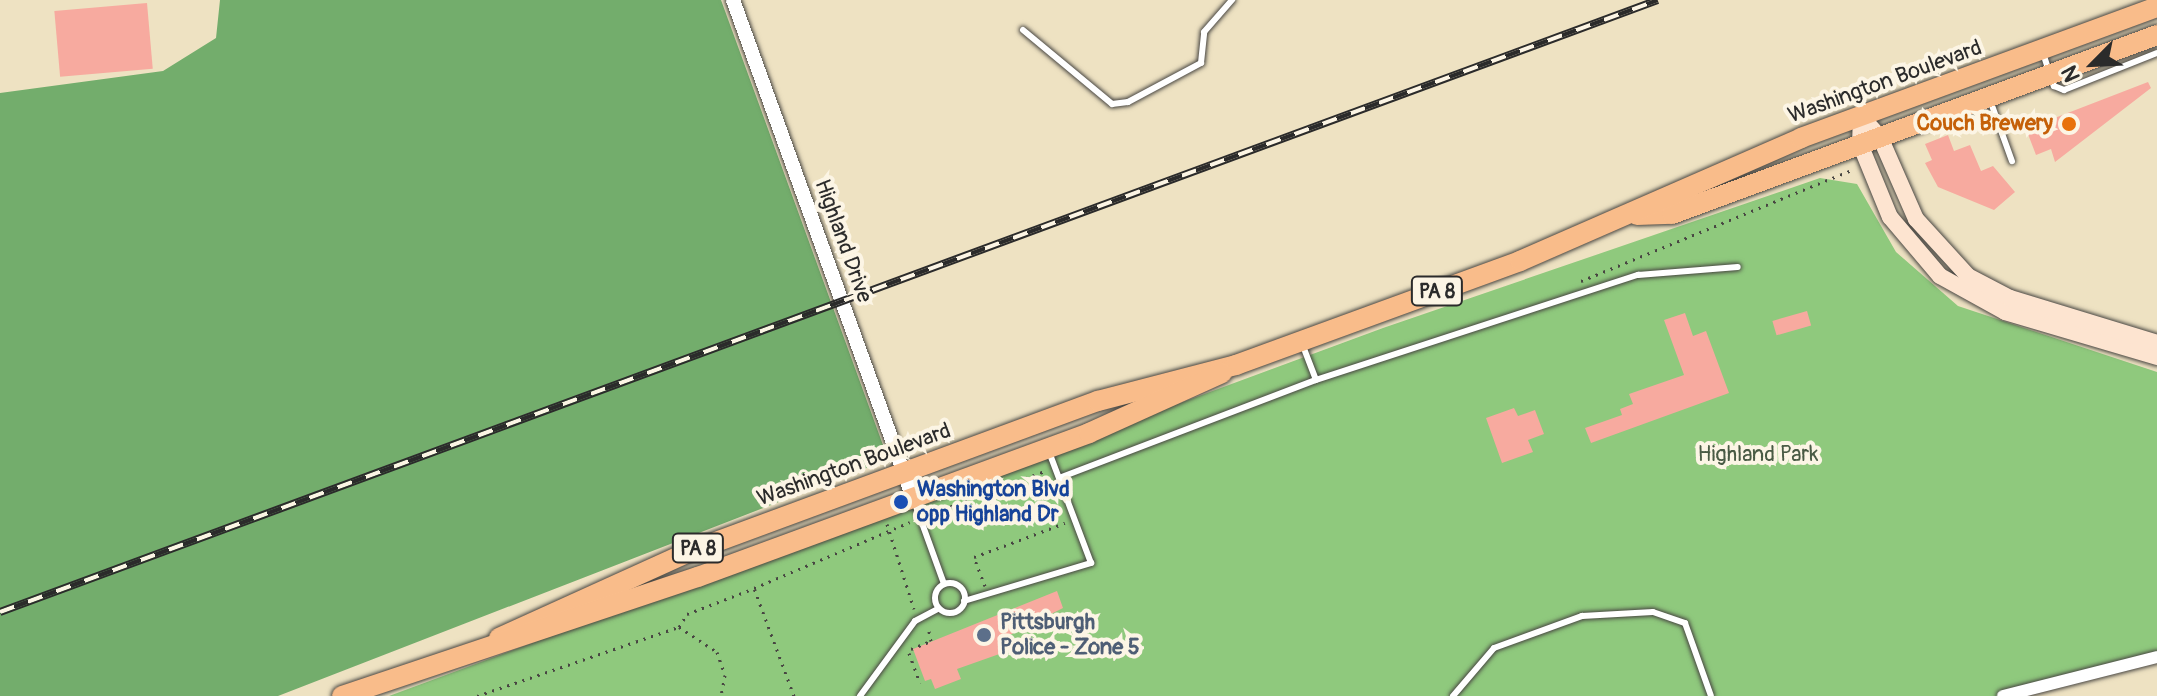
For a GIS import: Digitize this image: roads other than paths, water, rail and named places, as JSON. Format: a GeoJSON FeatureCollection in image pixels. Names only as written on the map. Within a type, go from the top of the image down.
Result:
{"type":"FeatureCollection","features":[{"type":"Feature","properties":{"kind":"highway","name":"Washington Boulevard"},"geometry":{"type":"LineString","coordinates":[[342,696],[499,638],[575,620],[913,498],[1051,458],[1180,397],[1236,365],[1637,215],[1664,193],[1861,116],[2157,7]]}},
{"type":"Feature","properties":{"kind":"highway","name":"Washington Boulevard"},"geometry":{"type":"LineString","coordinates":[[1637,215],[1672,214],[1864,154],[1880,137],[2157,35]]}},
{"type":"Feature","properties":{"kind":"highway","name":"Washington Boulevard"},"geometry":{"type":"LineString","coordinates":[[499,638],[568,601],[904,473],[1172,377],[1236,365]]}},
{"type":"Feature","properties":{"kind":"main road"},"geometry":{"type":"LineString","coordinates":[[1861,116],[1880,137],[1916,219],[1974,281],[2157,343]]}},
{"type":"Feature","properties":{"kind":"main road"},"geometry":{"type":"LineString","coordinates":[[1861,116],[1864,154],[1898,230],[1953,286],[2005,312],[2157,357]]}},
{"type":"Feature","properties":{"kind":"street","name":"Highland Drive"},"geometry":{"type":"LineString","coordinates":[[733,0],[913,498]]}},
{"type":"Feature","properties":{"kind":"street"},"geometry":{"type":"LineString","coordinates":[[2003,696],[2157,657]]}},
{"type":"Feature","properties":{"kind":"lane"},"geometry":{"type":"LineString","coordinates":[[1023,30],[1112,104],[1128,102],[1201,63],[1204,32],[1232,0]]}},
{"type":"Feature","properties":{"kind":"lane"},"geometry":{"type":"LineString","coordinates":[[2041,49],[2050,74],[2064,90],[2157,53]]}},
{"type":"Feature","properties":{"kind":"lane"},"geometry":{"type":"LineString","coordinates":[[1989,97],[2012,161]]}},
{"type":"Feature","properties":{"kind":"lane"},"geometry":{"type":"LineString","coordinates":[[1059,478],[1316,380],[1638,275],[1738,267]]}},
{"type":"Feature","properties":{"kind":"lane"},"geometry":{"type":"LineString","coordinates":[[1301,341],[1316,380]]}},
{"type":"Feature","properties":{"kind":"lane"},"geometry":{"type":"LineString","coordinates":[[860,696],[915,621],[939,608],[951,612],[964,601],[1091,563],[1051,458]]}},
{"type":"Feature","properties":{"kind":"lane"},"geometry":{"type":"LineString","coordinates":[[913,498],[944,584]]}},
{"type":"Feature","properties":{"kind":"lane"},"geometry":{"type":"LineString","coordinates":[[944,584],[958,585],[964,601]]}},
{"type":"Feature","properties":{"kind":"lane"},"geometry":{"type":"LineString","coordinates":[[939,608],[935,594],[944,584]]}},
{"type":"Feature","properties":{"kind":"lane"},"geometry":{"type":"LineString","coordinates":[[1453,696],[1494,648],[1582,616],[1653,612],[1685,623],[1711,696]]}},
{"type":"Feature","properties":{"kind":"railway"},"geometry":{"type":"LineString","coordinates":[[0,612],[1658,0]]}},
{"type":"Feature","properties":{"kind":"place","name":"Couch Brewery"},"geometry":{"type":"Point","coordinates":[2069,124]}},
{"type":"Feature","properties":{"kind":"place","name":"Washington Blvd opp Highland Dr"},"geometry":{"type":"Point","coordinates":[901,502]}},
{"type":"Feature","properties":{"kind":"place","name":"Pittsburgh Police - Zone 5"},"geometry":{"type":"Point","coordinates":[984,635]}},
{"type":"Feature","properties":{"kind":"park label","name":"Highland Park"},"geometry":{"type":"Point","coordinates":[1758,455]}}]}
